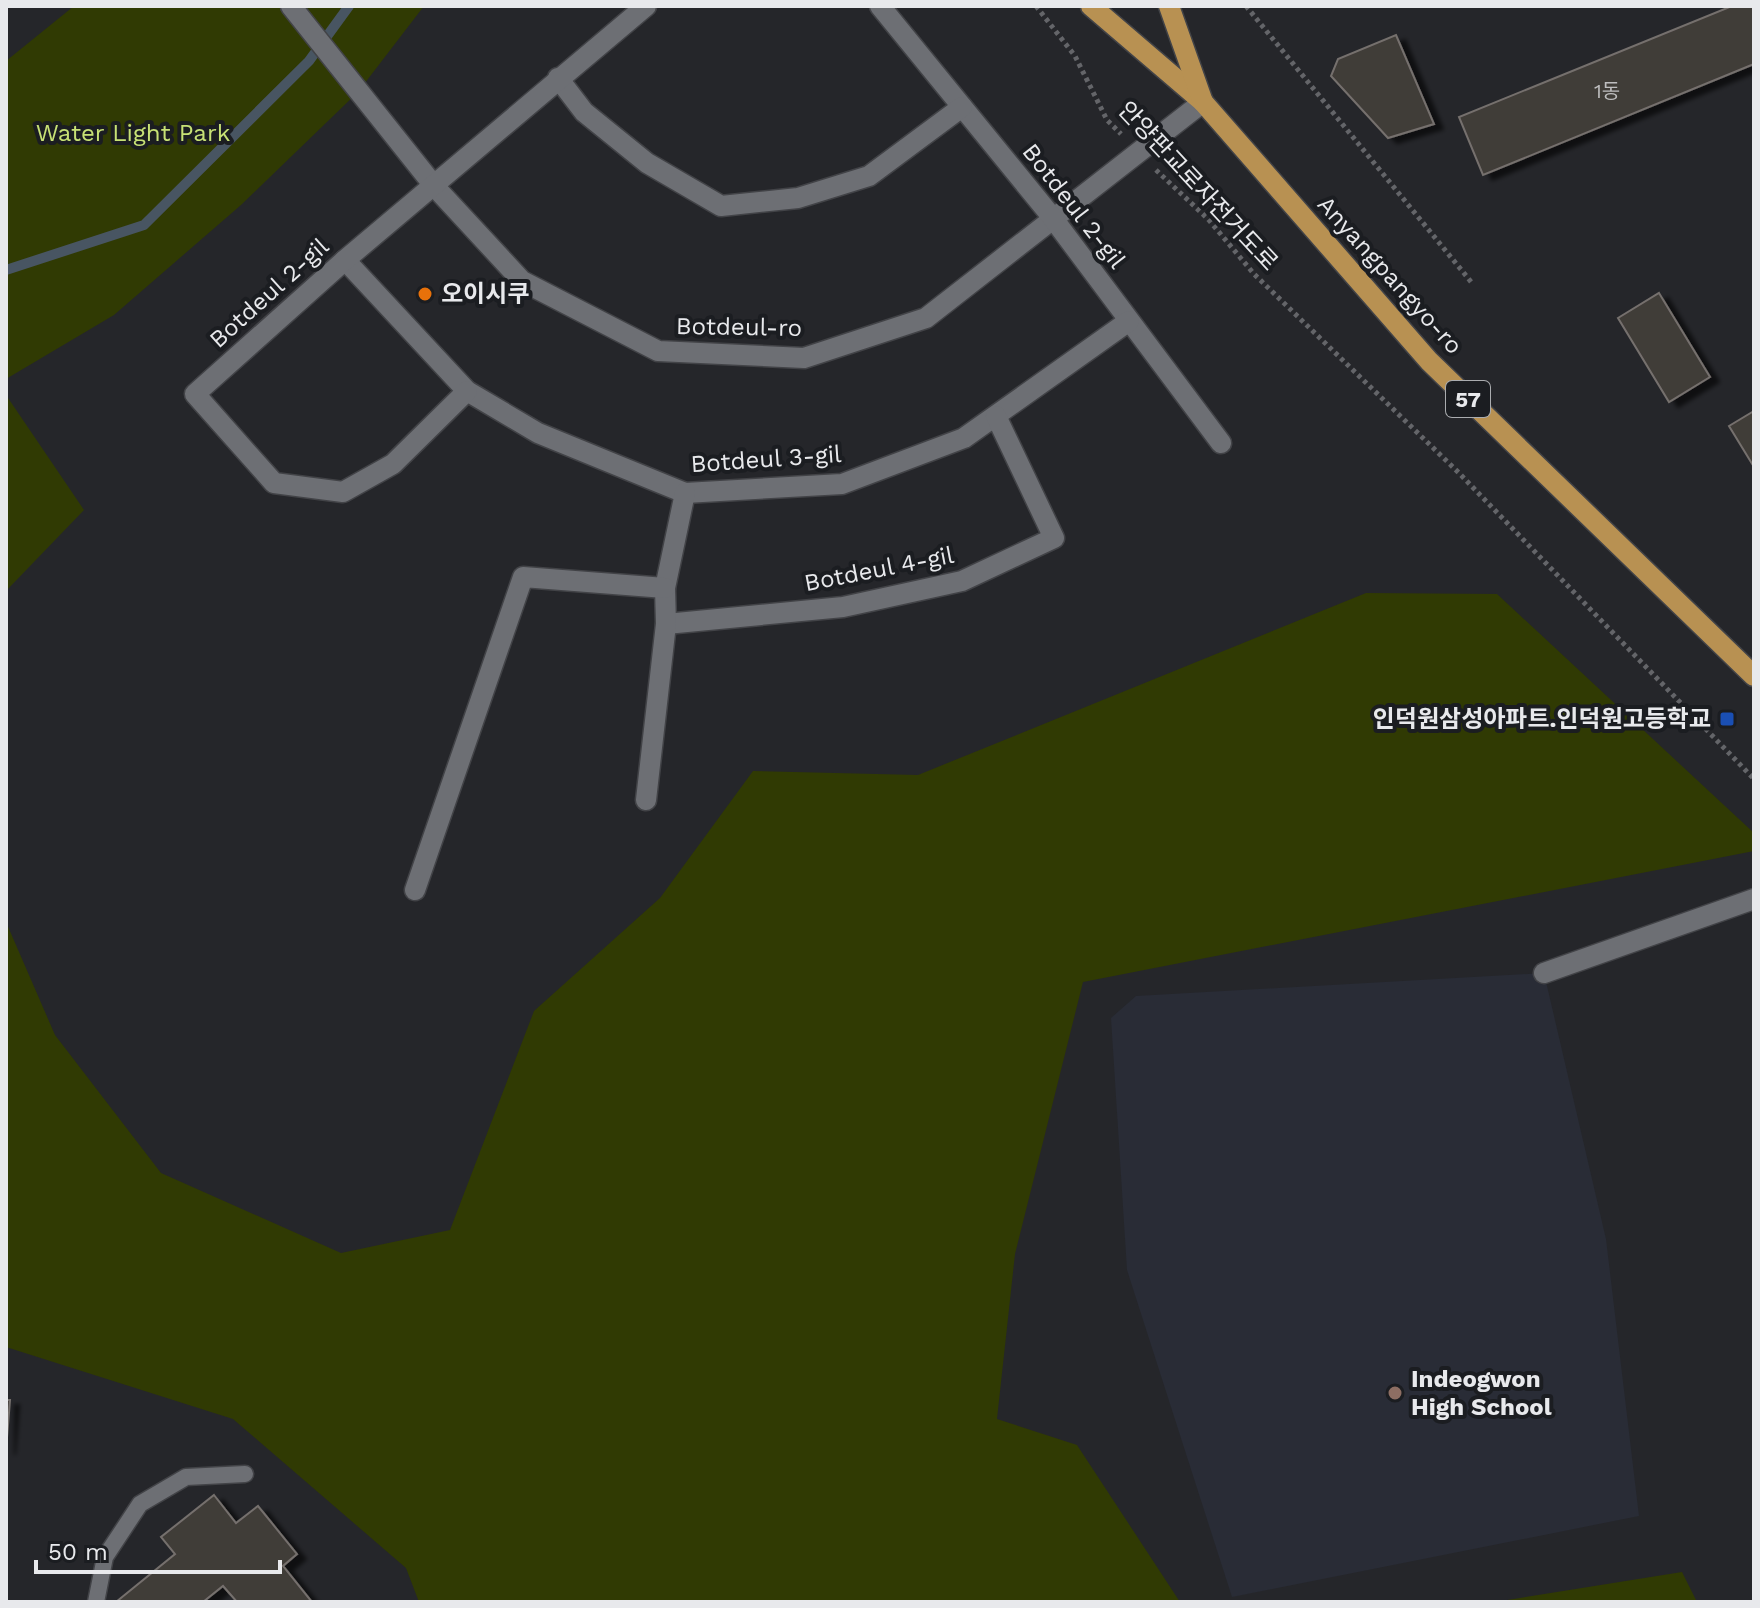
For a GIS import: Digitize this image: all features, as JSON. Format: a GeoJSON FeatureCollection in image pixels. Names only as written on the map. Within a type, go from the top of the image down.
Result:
{"type":"FeatureCollection","features":[{"type":"Feature","properties":{"kind":"main road","name":"Anyangpangyo-ro"},"geometry":{"type":"LineString","coordinates":[[1091,6],[1203,102],[1429,361],[1754,676]]}},
{"type":"Feature","properties":{"kind":"main road","name":"Anyangpangyo-ro"},"geometry":{"type":"LineString","coordinates":[[1169,6],[1203,102]]}},
{"type":"Feature","properties":{"kind":"street","name":"Botdeul-ro"},"geometry":{"type":"LineString","coordinates":[[291,6],[435,187],[522,281],[658,351],[804,358],[926,318],[1203,102]]}},
{"type":"Feature","properties":{"kind":"street","name":"Botdeul 2-gil"},"geometry":{"type":"LineString","coordinates":[[467,391],[393,464],[343,492],[274,483],[195,394],[345,260],[646,6]]}},
{"type":"Feature","properties":{"kind":"street","name":"Botdeul 2-gil"},"geometry":{"type":"LineString","coordinates":[[880,6],[1052,217],[1221,443]]}},
{"type":"Feature","properties":{"kind":"street"},"geometry":{"type":"LineString","coordinates":[[558,78],[584,112],[647,163],[721,206],[798,198],[869,176],[962,107]]}},
{"type":"Feature","properties":{"kind":"street","name":"Botdeul 3-gil"},"geometry":{"type":"LineString","coordinates":[[345,260],[467,391],[538,433],[685,493],[842,484],[964,438],[1129,321]]}},
{"type":"Feature","properties":{"kind":"street","name":"Botdeul 4-gil"},"geometry":{"type":"LineString","coordinates":[[666,624],[843,607],[947,585],[1054,538],[996,416]]}},
{"type":"Feature","properties":{"kind":"street"},"geometry":{"type":"LineString","coordinates":[[646,800],[666,624],[665,588],[685,493]]}},
{"type":"Feature","properties":{"kind":"street"},"geometry":{"type":"LineString","coordinates":[[415,890],[523,577],[665,588]]}},
{"type":"Feature","properties":{"kind":"street"},"geometry":{"type":"LineString","coordinates":[[1544,973],[1754,899]]}},
{"type":"Feature","properties":{"kind":"lane"},"geometry":{"type":"LineString","coordinates":[[96,1602],[105,1557],[140,1504],[186,1477],[245,1474]]}},
{"type":"Feature","properties":{"kind":"path","name":"안양판교로자전거도로"},"geometry":{"type":"LineString","coordinates":[[1036,6],[1075,56],[1107,120],[1208,219],[1254,274],[1459,473],[1754,779]]}},
{"type":"Feature","properties":{"kind":"path"},"geometry":{"type":"LineString","coordinates":[[1246,6],[1472,283]]}},
{"type":"Feature","properties":{"kind":"shaded area","name":"Indeogwon High School"},"geometry":{"type":"Polygon","coordinates":[[[1544,973],[1606,1239],[1639,1516],[1232,1597],[1127,1270],[1111,1018],[1136,996],[1544,973]]]}},
{"type":"Feature","properties":{"kind":"green space","name":"Water Light Park"},"geometry":{"type":"Polygon","coordinates":[[[74,6],[424,6],[358,92],[241,205],[114,315],[6,379],[6,61],[74,6]]]}},
{"type":"Feature","properties":{"kind":"green space"},"geometry":{"type":"Polygon","coordinates":[[[6,395],[84,510],[6,591],[6,395]]]}},
{"type":"Feature","properties":{"kind":"green space"},"geometry":{"type":"Polygon","coordinates":[[[1366,593],[1497,594],[1754,833],[1754,851],[1083,982],[1015,1254],[997,1419],[1077,1445],[1180,1602],[419,1602],[406,1568],[233,1419],[6,1347],[6,922],[55,1035],[161,1173],[341,1253],[450,1230],[534,1011],[660,898],[753,771],[918,775],[1366,593]]]}},
{"type":"Feature","properties":{"kind":"green space"},"geometry":{"type":"Polygon","coordinates":[[[1682,1572],[1697,1602],[1495,1602],[1682,1572]]]}},
{"type":"Feature","properties":{"kind":"building"},"geometry":{"type":"Polygon","coordinates":[[[1732,6],[1754,6],[1754,64],[1483,175],[1459,117],[1732,6]]]}},
{"type":"Feature","properties":{"kind":"building"},"geometry":{"type":"Polygon","coordinates":[[[1396,35],[1434,124],[1388,138],[1331,76],[1338,59],[1396,35]]]}},
{"type":"Feature","properties":{"kind":"building"},"geometry":{"type":"Polygon","coordinates":[[[1659,293],[1710,377],[1669,402],[1618,318],[1659,293]]]}},
{"type":"Feature","properties":{"kind":"building"},"geometry":{"type":"Polygon","coordinates":[[[1754,411],[1754,467],[1729,426],[1754,411]]]}},
{"type":"Feature","properties":{"kind":"building"},"geometry":{"type":"Polygon","coordinates":[[[6,1400],[10,1400],[6,1450],[6,1400]]]}},
{"type":"Feature","properties":{"kind":"building"},"geometry":{"type":"Polygon","coordinates":[[[214,1495],[236,1523],[258,1506],[297,1554],[283,1566],[312,1602],[237,1602],[223,1586],[203,1602],[116,1602],[175,1554],[161,1537],[214,1495]]]}},
{"type":"Feature","properties":{"kind":"waterway"},"geometry":{"type":"LineString","coordinates":[[6,270],[144,225],[309,61],[349,6]]}},
{"type":"Feature","properties":{"kind":"place","name":"오이시쿠"},"geometry":{"type":"Point","coordinates":[425,294]}},
{"type":"Feature","properties":{"kind":"place","name":"인덕원삼성아파트.인덕원고등학교"},"geometry":{"type":"Point","coordinates":[1727,719]}},
{"type":"Feature","properties":{"kind":"place","name":"Indeogwon High School"},"geometry":{"type":"Point","coordinates":[1395,1393]}}]}
